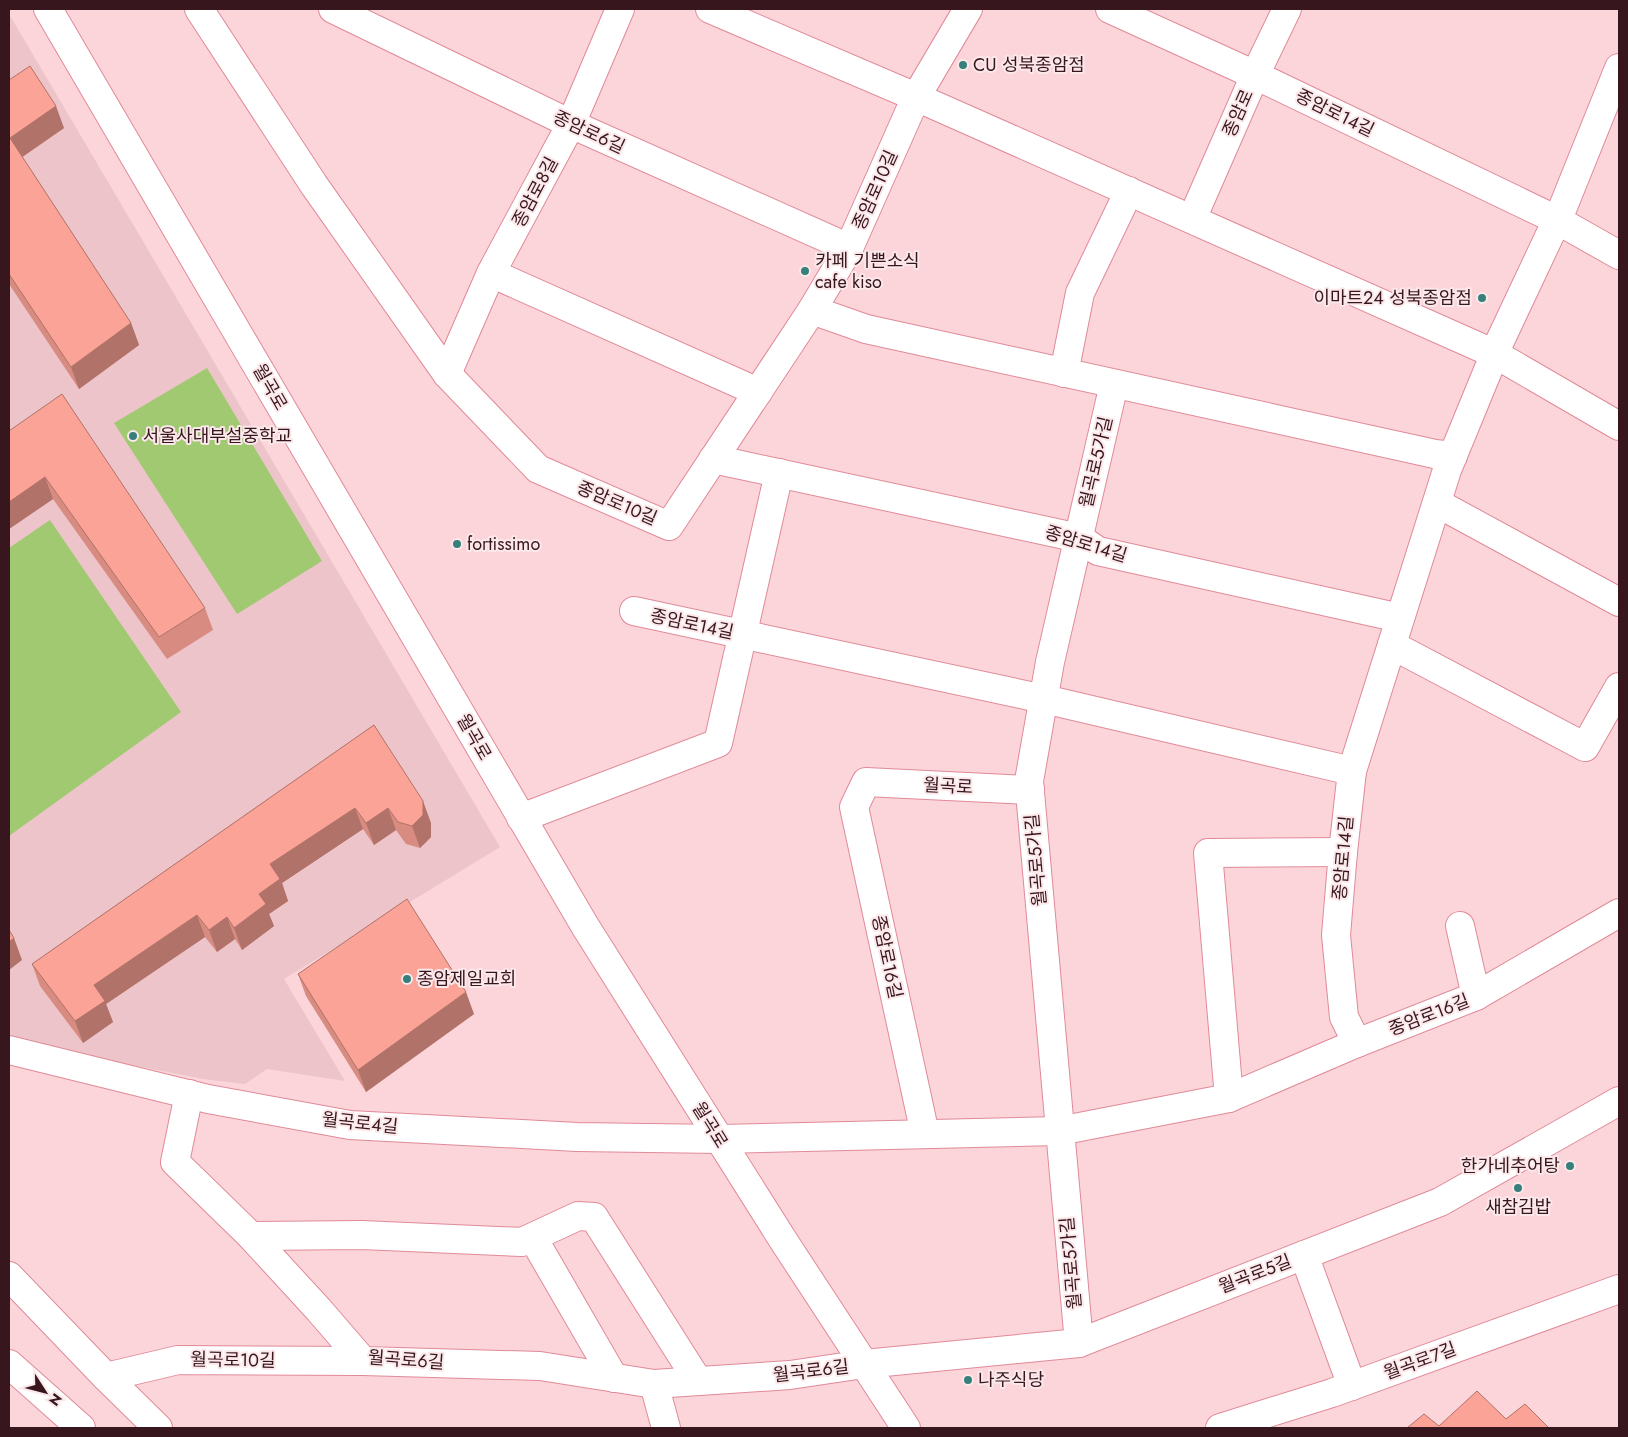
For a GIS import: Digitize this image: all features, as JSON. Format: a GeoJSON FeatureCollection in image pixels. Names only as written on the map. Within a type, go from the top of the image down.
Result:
{"type":"FeatureCollection","features":[{"type":"Feature","properties":{"kind":"main road","name":"월곡로"},"geometry":{"type":"LineString","coordinates":[[48,9],[585,926],[906,1428]]}},
{"type":"Feature","properties":{"kind":"main road"},"geometry":{"type":"LineString","coordinates":[[200,9],[314,185],[447,374]]}},
{"type":"Feature","properties":{"kind":"main road","name":"종암로6길"},"geometry":{"type":"LineString","coordinates":[[333,9],[571,124],[849,248]]}},
{"type":"Feature","properties":{"kind":"main road","name":"종암로8길"},"geometry":{"type":"LineString","coordinates":[[447,374],[491,273],[571,124],[620,9]]}},
{"type":"Feature","properties":{"kind":"main road"},"geometry":{"type":"LineString","coordinates":[[710,9],[916,97],[1495,354],[1619,426]]}},
{"type":"Feature","properties":{"kind":"main road","name":"종암로14길"},"geometry":{"type":"LineString","coordinates":[[1110,9],[1255,75],[1557,220],[1619,255]]}},
{"type":"Feature","properties":{"kind":"main road","name":"종암로"},"geometry":{"type":"LineString","coordinates":[[1192,219],[1255,75],[1287,9]]}},
{"type":"Feature","properties":{"kind":"main road","name":"종암로10길"},"geometry":{"type":"LineString","coordinates":[[447,374],[538,469],[669,526],[812,310],[849,248],[916,97],[964,10]]}},
{"type":"Feature","properties":{"kind":"main road","name":"종암로14길"},"geometry":{"type":"LineString","coordinates":[[1357,1043],[1344,1017],[1336,936],[1352,771],[1453,456],[1495,354],[1557,220],[1619,68]]}},
{"type":"Feature","properties":{"kind":"main road"},"geometry":{"type":"LineString","coordinates":[[1064,373],[1080,293],[1129,191]]}},
{"type":"Feature","properties":{"kind":"main road"},"geometry":{"type":"LineString","coordinates":[[491,273],[758,392]]}},
{"type":"Feature","properties":{"kind":"main road"},"geometry":{"type":"LineString","coordinates":[[812,310],[866,329],[1435,454],[1453,456]]}},
{"type":"Feature","properties":{"kind":"main road","name":"월곡로5가길"},"geometry":{"type":"LineString","coordinates":[[1078,1343],[1029,781],[1050,662],[1114,384]]}},
{"type":"Feature","properties":{"kind":"main road","name":"종암로14길"},"geometry":{"type":"LineString","coordinates":[[713,459],[1079,538],[1098,551],[1400,618]]}},
{"type":"Feature","properties":{"kind":"main road"},"geometry":{"type":"LineString","coordinates":[[521,818],[718,743],[779,473]]}},
{"type":"Feature","properties":{"kind":"main road"},"geometry":{"type":"LineString","coordinates":[[1437,502],[1619,602]]}},
{"type":"Feature","properties":{"kind":"main road","name":"종암로14길"},"geometry":{"type":"LineString","coordinates":[[634,611],[1044,699],[1352,771]]}},
{"type":"Feature","properties":{"kind":"main road"},"geometry":{"type":"LineString","coordinates":[[1392,645],[1585,747],[1619,687]]}},
{"type":"Feature","properties":{"kind":"main road","name":"월곡로"},"geometry":{"type":"LineString","coordinates":[[866,782],[1030,790]]}},
{"type":"Feature","properties":{"kind":"main road","name":"종암로16길"},"geometry":{"type":"LineString","coordinates":[[866,782],[854,807],[925,1134]]}},
{"type":"Feature","properties":{"kind":"main road"},"geometry":{"type":"LineString","coordinates":[[1230,1098],[1208,853],[1343,852]]}},
{"type":"Feature","properties":{"kind":"main road","name":"종암로16길"},"geometry":{"type":"LineString","coordinates":[[720,1139],[1059,1131],[1230,1098],[1357,1043],[1476,996],[1619,913]]}},
{"type":"Feature","properties":{"kind":"main road"},"geometry":{"type":"LineString","coordinates":[[1460,926],[1476,996]]}},
{"type":"Feature","properties":{"kind":"main road","name":"월곡로4길"},"geometry":{"type":"LineString","coordinates":[[9,1050],[189,1094],[350,1125],[577,1137],[720,1139]]}},
{"type":"Feature","properties":{"kind":"main road","name":"월곡로6길"},"geometry":{"type":"LineString","coordinates":[[189,1094],[175,1162],[251,1236],[319,1310],[362,1361],[540,1366],[654,1384],[790,1375],[864,1364]]}},
{"type":"Feature","properties":{"kind":"main road","name":"월곡로5길"},"geometry":{"type":"LineString","coordinates":[[864,1364],[1078,1343],[1440,1202],[1619,1101]]}},
{"type":"Feature","properties":{"kind":"main road"},"geometry":{"type":"LineString","coordinates":[[251,1236],[362,1235],[522,1242],[578,1216],[594,1217],[698,1381]]}},
{"type":"Feature","properties":{"kind":"main road"},"geometry":{"type":"LineString","coordinates":[[533,1238],[614,1378]]}},
{"type":"Feature","properties":{"kind":"main road"},"geometry":{"type":"LineString","coordinates":[[1304,1255],[1352,1386]]}},
{"type":"Feature","properties":{"kind":"main road"},"geometry":{"type":"LineString","coordinates":[[9,1276],[158,1428]]}},
{"type":"Feature","properties":{"kind":"main road","name":"월곡로7길"},"geometry":{"type":"LineString","coordinates":[[1220,1428],[1352,1386],[1619,1289]]}},
{"type":"Feature","properties":{"kind":"main road","name":"월곡로10길"},"geometry":{"type":"LineString","coordinates":[[106,1377],[178,1360],[362,1361]]}},
{"type":"Feature","properties":{"kind":"main road"},"geometry":{"type":"LineString","coordinates":[[9,1364],[81,1428]]}},
{"type":"Feature","properties":{"kind":"main road"},"geometry":{"type":"LineString","coordinates":[[9,1368],[69,1428]]}},
{"type":"Feature","properties":{"kind":"main road"},"geometry":{"type":"LineString","coordinates":[[654,1384],[666,1428]]}},
{"type":"Feature","properties":{"kind":"shaded area","name":"서울사대부설중학교"},"geometry":{"type":"Polygon","coordinates":[[[9,14],[500,847],[284,979],[345,1081],[267,1069],[245,1084],[203,1079],[26,1044],[9,1038],[9,14]]]}},
{"type":"Feature","properties":{"kind":"green space"},"geometry":{"type":"Polygon","coordinates":[[[207,368],[322,561],[237,614],[114,423],[207,368]]]}},
{"type":"Feature","properties":{"kind":"green space"},"geometry":{"type":"Polygon","coordinates":[[[50,520],[181,712],[9,836],[9,548],[50,520]]]}},
{"type":"Feature","properties":{"kind":"pier"},"geometry":{"type":"Polygon","coordinates":[[[9,1399],[38,1426],[39,1428],[9,1428],[9,1399]]]}},
{"type":"Feature","properties":{"kind":"building"},"geometry":{"type":"Polygon","coordinates":[[[30,66],[56,106],[10,138],[131,323],[71,367],[9,274],[9,80],[30,66]]]}},
{"type":"Feature","properties":{"kind":"building"},"geometry":{"type":"Polygon","coordinates":[[[62,394],[205,608],[159,637],[45,477],[9,502],[9,431],[62,394]]]}},
{"type":"Feature","properties":{"kind":"building"},"geometry":{"type":"Polygon","coordinates":[[[374,725],[423,801],[423,815],[412,826],[398,822],[388,808],[366,823],[355,808],[270,864],[280,879],[259,894],[266,904],[234,928],[227,917],[209,930],[197,915],[94,985],[105,1001],[75,1021],[32,964],[374,725]]]}},
{"type":"Feature","properties":{"kind":"building","name":"종암제일교회"},"geometry":{"type":"Polygon","coordinates":[[[407,899],[466,992],[358,1070],[298,974],[407,899]]]}},
{"type":"Feature","properties":{"kind":"building"},"geometry":{"type":"Polygon","coordinates":[[[9,930],[14,938],[9,942],[9,930]]]}},
{"type":"Feature","properties":{"kind":"building"},"geometry":{"type":"Polygon","coordinates":[[[1477,1391],[1506,1419],[1525,1404],[1549,1428],[1407,1428],[1424,1414],[1439,1426],[1477,1391]]]}},
{"type":"Feature","properties":{"kind":"place","name":"CU 성북종암점"},"geometry":{"type":"Point","coordinates":[963,65]}},
{"type":"Feature","properties":{"kind":"place","name":"카페 기쁜소식 cafe kiso"},"geometry":{"type":"Point","coordinates":[805,271]}},
{"type":"Feature","properties":{"kind":"place","name":"이마트24 성북종암점"},"geometry":{"type":"Point","coordinates":[1482,298]}},
{"type":"Feature","properties":{"kind":"place","name":"서울사대부설중학교"},"geometry":{"type":"Point","coordinates":[133,436]}},
{"type":"Feature","properties":{"kind":"place","name":"fortissimo"},"geometry":{"type":"Point","coordinates":[457,544]}},
{"type":"Feature","properties":{"kind":"place","name":"종암제일교회"},"geometry":{"type":"Point","coordinates":[407,979]}},
{"type":"Feature","properties":{"kind":"place","name":"한가네추어탕"},"geometry":{"type":"Point","coordinates":[1570,1166]}},
{"type":"Feature","properties":{"kind":"place","name":"새참김밥"},"geometry":{"type":"Point","coordinates":[1518,1188]}},
{"type":"Feature","properties":{"kind":"place","name":"나주식당"},"geometry":{"type":"Point","coordinates":[968,1380]}}]}
